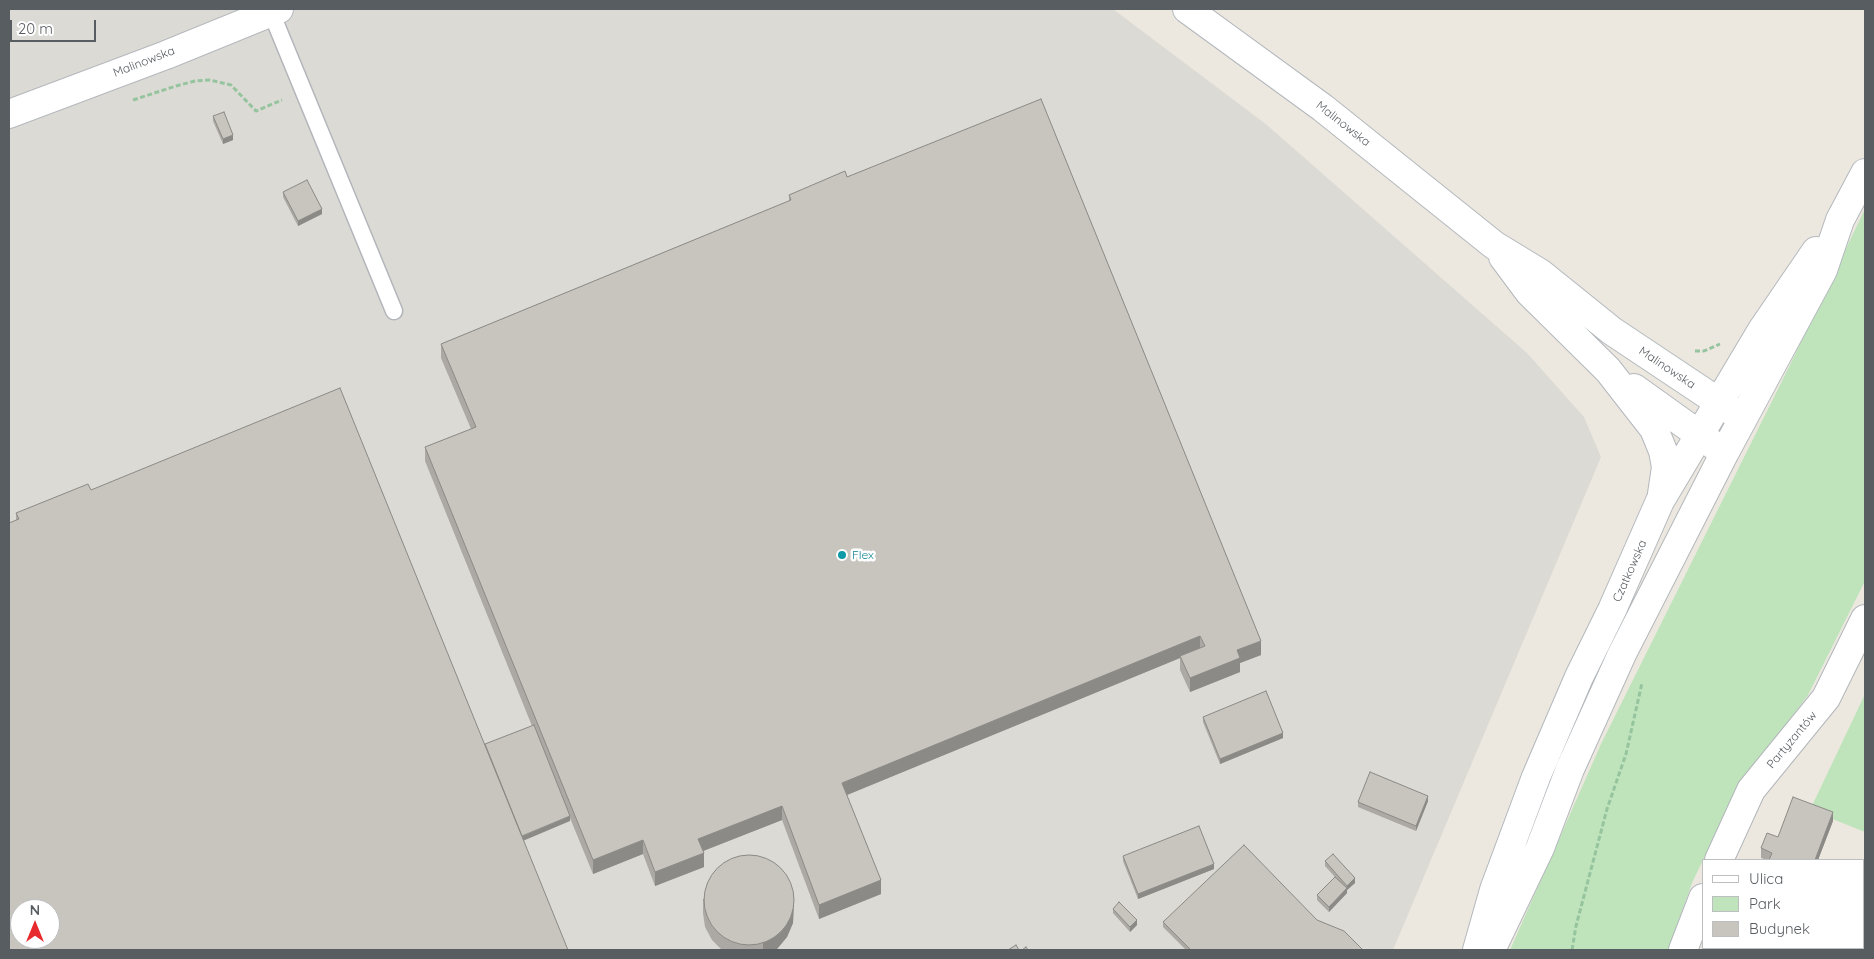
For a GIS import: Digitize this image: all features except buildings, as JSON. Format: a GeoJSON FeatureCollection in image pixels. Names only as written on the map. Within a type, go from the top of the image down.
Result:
{"type":"FeatureCollection","features":[{"type":"Feature","properties":{"kind":"street","name":"Malinowska"},"geometry":{"type":"LineString","coordinates":[[1187,9],[1323,108],[1494,245],[1540,273],[1612,332],[1744,419]]}},
{"type":"Feature","properties":{"kind":"street","name":"Malinowska"},"geometry":{"type":"LineString","coordinates":[[9,114],[166,55],[275,10]]}},
{"type":"Feature","properties":{"kind":"street","name":"Czatkowska"},"geometry":{"type":"LineString","coordinates":[[1491,950],[1540,848],[1570,769],[1622,654],[1725,452],[1823,270],[1840,220],[1865,173]]}},
{"type":"Feature","properties":{"kind":"street","name":"Czatkowska"},"geometry":{"type":"LineString","coordinates":[[1476,950],[1494,890],[1536,777],[1579,677],[1612,610],[1660,501],[1762,330],[1809,260],[1840,220]]}},
{"type":"Feature","properties":{"kind":"street","name":"Malinowska"},"geometry":{"type":"LineString","coordinates":[[1494,245],[1529,292],[1608,370],[1654,428],[1666,467],[1660,501]]}},
{"type":"Feature","properties":{"kind":"street","name":"Malinowska"},"geometry":{"type":"LineString","coordinates":[[1608,370],[1725,452]]}},
{"type":"Feature","properties":{"kind":"street","name":"Partyzantów"},"geometry":{"type":"LineString","coordinates":[[1719,859],[1751,790],[1826,698],[1865,619]]}},
{"type":"Feature","properties":{"kind":"street"},"geometry":{"type":"LineString","coordinates":[[1683,950],[1702,901]]}},
{"type":"Feature","properties":{"kind":"lane"},"geometry":{"type":"LineString","coordinates":[[275,10],[304,91],[394,311]]}},
{"type":"Feature","properties":{"kind":"path"},"geometry":{"type":"LineString","coordinates":[[129,102],[176,86],[195,81],[210,80],[231,85],[256,111],[304,91]]}},
{"type":"Feature","properties":{"kind":"path"},"geometry":{"type":"LineString","coordinates":[[1572,950],[1576,926],[1607,809],[1626,754],[1642,682]]}},
{"type":"Feature","properties":{"kind":"shaded area"},"geometry":{"type":"Polygon","coordinates":[[[9,9],[1113,9],[1267,125],[1527,353],[1584,417],[1601,457],[1393,950],[9,950],[9,9]]]}},
{"type":"Feature","properties":{"kind":"green space"},"geometry":{"type":"Polygon","coordinates":[[[1865,209],[1865,581],[1808,695],[1751,773],[1702,859],[1668,950],[1510,950],[1601,744],[1784,377],[1865,209]]]}},
{"type":"Feature","properties":{"kind":"green space"},"geometry":{"type":"Polygon","coordinates":[[[1865,694],[1865,832],[1810,810],[1865,694]]]}},
{"type":"Feature","properties":{"kind":"place","name":"Flex"},"geometry":{"type":"Point","coordinates":[842,555]}}]}
